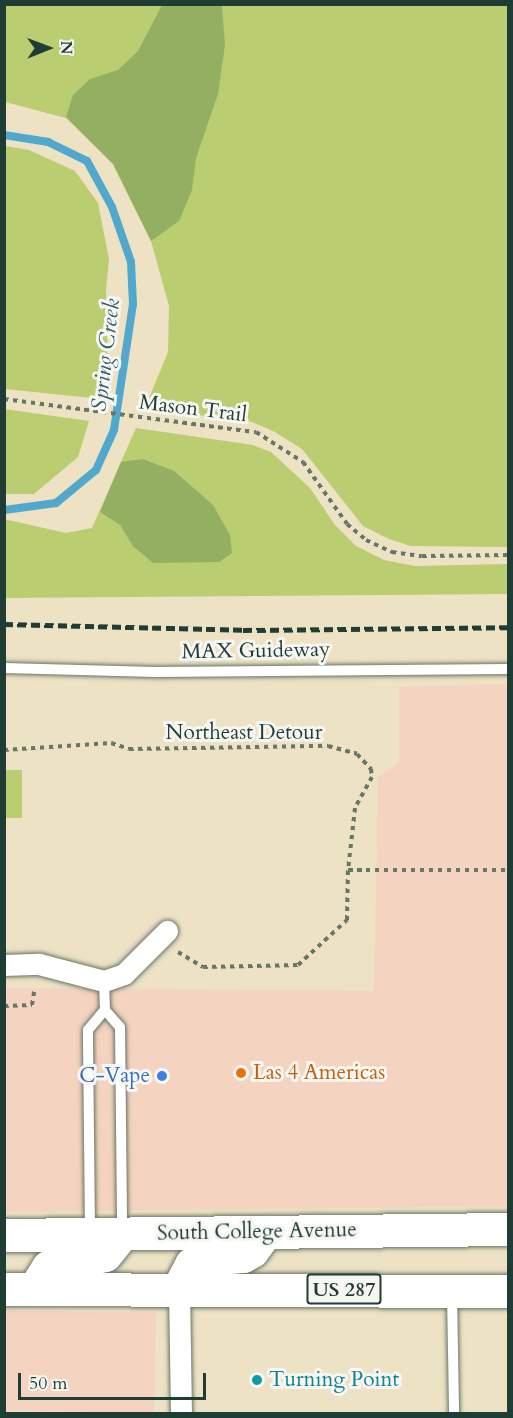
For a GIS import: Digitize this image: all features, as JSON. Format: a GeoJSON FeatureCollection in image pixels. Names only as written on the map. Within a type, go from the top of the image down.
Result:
{"type":"FeatureCollection","features":[{"type":"Feature","properties":{"kind":"highway","name":"South College Avenue"},"geometry":{"type":"LineString","coordinates":[[4,1235],[508,1228]]}},
{"type":"Feature","properties":{"kind":"highway"},"geometry":{"type":"LineString","coordinates":[[179,1287],[191,1264],[202,1258],[243,1256],[252,1251],[265,1233]]}},
{"type":"Feature","properties":{"kind":"highway"},"geometry":{"type":"LineString","coordinates":[[19,1289],[48,1267],[105,1255],[122,1234]]}},
{"type":"Feature","properties":{"kind":"highway","name":"US 287"},"geometry":{"type":"LineString","coordinates":[[19,1289],[179,1287],[508,1291]]}},
{"type":"Feature","properties":{"kind":"street"},"geometry":{"type":"LineString","coordinates":[[4,965],[39,964],[104,981],[124,974],[171,940]]}},
{"type":"Feature","properties":{"kind":"street"},"geometry":{"type":"LineString","coordinates":[[179,1287],[181,1413]]}},
{"type":"Feature","properties":{"kind":"lane","name":"MAX Guideway"},"geometry":{"type":"LineString","coordinates":[[4,668],[156,672],[508,669]]}},
{"type":"Feature","properties":{"kind":"lane"},"geometry":{"type":"LineString","coordinates":[[104,981],[105,1010],[120,1027],[122,1234]]}},
{"type":"Feature","properties":{"kind":"lane"},"geometry":{"type":"LineString","coordinates":[[90,1234],[88,1030],[105,1010]]}},
{"type":"Feature","properties":{"kind":"lane"},"geometry":{"type":"LineString","coordinates":[[452,1290],[454,1413]]}},
{"type":"Feature","properties":{"kind":"path","name":"Mason Trail"},"geometry":{"type":"LineString","coordinates":[[4,399],[256,432],[282,445],[303,462],[347,524],[366,540],[392,552],[422,556],[508,555]]}},
{"type":"Feature","properties":{"kind":"path","name":"Northeast Detour"},"geometry":{"type":"LineString","coordinates":[[4,750],[111,743],[129,749],[328,746],[357,754],[371,769],[372,777],[356,808],[348,870]]}},
{"type":"Feature","properties":{"kind":"path"},"geometry":{"type":"LineString","coordinates":[[171,940],[186,960],[204,967],[298,965],[347,920],[348,870],[508,870]]}},
{"type":"Feature","properties":{"kind":"path"},"geometry":{"type":"LineString","coordinates":[[4,1006],[32,1005],[37,980]]}},
{"type":"Feature","properties":{"kind":"shaded area"},"geometry":{"type":"Polygon","coordinates":[[[508,684],[508,1206],[5,1212],[4,988],[374,991],[378,777],[399,762],[399,687],[508,684]]]}},
{"type":"Feature","properties":{"kind":"shaded area"},"geometry":{"type":"Polygon","coordinates":[[[5,1310],[156,1313],[154,1413],[4,1410],[5,1310]]]}},
{"type":"Feature","properties":{"kind":"green space"},"geometry":{"type":"Polygon","coordinates":[[[5,5],[508,5],[508,547],[411,546],[389,539],[363,526],[302,449],[275,432],[252,422],[145,408],[168,352],[169,306],[151,241],[113,164],[66,118],[5,102],[5,5]]]}},
{"type":"Feature","properties":{"kind":"green space"},"geometry":{"type":"Polygon","coordinates":[[[162,5],[222,5],[225,45],[218,94],[196,158],[192,190],[179,221],[151,241],[113,164],[66,117],[73,95],[90,79],[118,70],[138,51],[162,5]]]}},
{"type":"Feature","properties":{"kind":"green space"},"geometry":{"type":"Polygon","coordinates":[[[5,146],[29,150],[75,171],[98,203],[109,259],[106,290],[108,373],[102,399],[5,389],[5,146]]]}},
{"type":"Feature","properties":{"kind":"green space"},"geometry":{"type":"Polygon","coordinates":[[[4,409],[89,421],[78,457],[34,494],[5,494],[4,409]]]}},
{"type":"Feature","properties":{"kind":"green space"},"geometry":{"type":"Polygon","coordinates":[[[136,428],[253,445],[271,452],[310,488],[335,525],[356,546],[384,560],[415,566],[508,564],[508,594],[5,598],[4,519],[66,533],[92,528],[136,428]]]}},
{"type":"Feature","properties":{"kind":"green space"},"geometry":{"type":"Polygon","coordinates":[[[143,459],[174,471],[213,505],[230,535],[232,553],[219,562],[153,563],[133,546],[120,525],[100,512],[121,462],[143,459]]]}},
{"type":"Feature","properties":{"kind":"green space"},"geometry":{"type":"Polygon","coordinates":[[[5,770],[22,770],[22,818],[5,818],[5,770]]]}},
{"type":"Feature","properties":{"kind":"waterway","name":"Spring Creek"},"geometry":{"type":"LineString","coordinates":[[4,135],[48,142],[87,161],[112,207],[131,262],[133,304],[114,430],[96,470],[56,503],[4,510]]}},
{"type":"Feature","properties":{"kind":"railway"},"geometry":{"type":"LineString","coordinates":[[4,624],[243,630],[508,627]]}},
{"type":"Feature","properties":{"kind":"place","name":"Las 4 Americas"},"geometry":{"type":"Point","coordinates":[241,1073]}},
{"type":"Feature","properties":{"kind":"place","name":"C-Vape"},"geometry":{"type":"Point","coordinates":[162,1076]}},
{"type":"Feature","properties":{"kind":"place","name":"Turning Point"},"geometry":{"type":"Point","coordinates":[257,1380]}}]}
